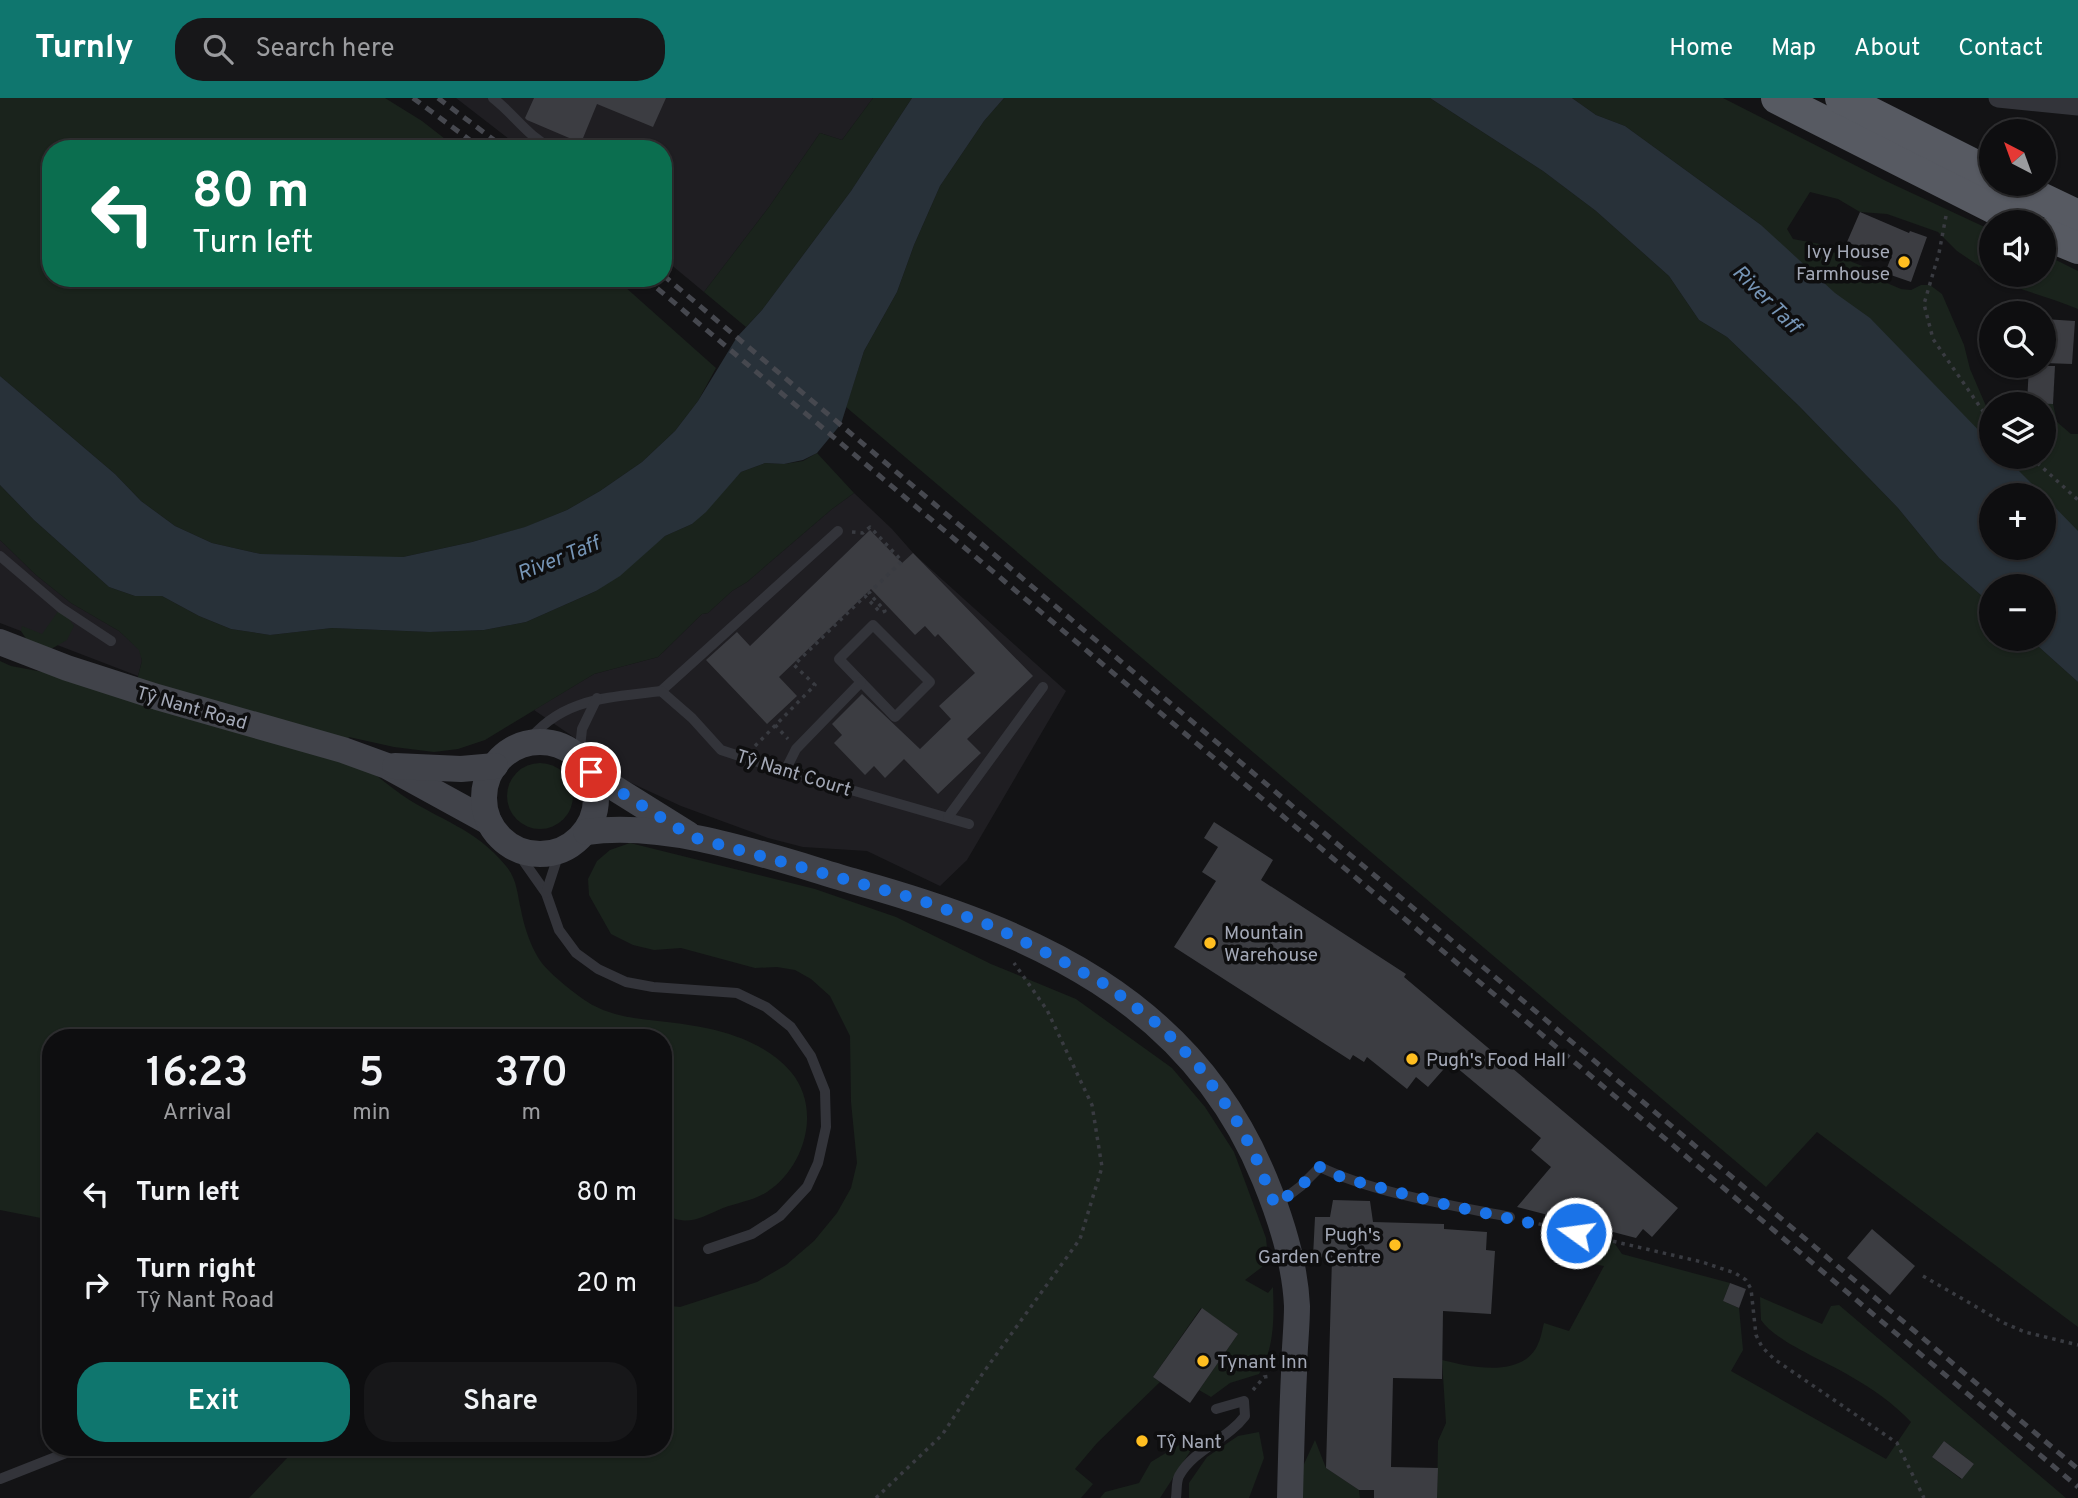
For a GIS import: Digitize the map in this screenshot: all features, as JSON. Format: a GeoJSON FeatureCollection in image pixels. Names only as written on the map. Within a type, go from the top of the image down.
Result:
{"type":"FeatureCollection","features":[{"type":"Feature","properties":{"kind":"highway"},"geometry":{"type":"LineString","coordinates":[[1777,98],[1998,210]]}},
{"type":"Feature","properties":{"kind":"highway"},"geometry":{"type":"LineString","coordinates":[[1841,98],[1979,167]]}},
{"type":"Feature","properties":{"kind":"highway"},"geometry":{"type":"LineString","coordinates":[[2036,196],[2078,216]]}},
{"type":"Feature","properties":{"kind":"highway"},"geometry":{"type":"LineString","coordinates":[[2056,239],[2078,248]]}},
{"type":"Feature","properties":{"kind":"main road","name":"Tŷ Nant Road"},"geometry":{"type":"LineString","coordinates":[[0,642],[67,668],[157,697],[343,750],[387,766],[489,822],[499,837],[515,849]]}},
{"type":"Feature","properties":{"kind":"main road"},"geometry":{"type":"LineString","coordinates":[[489,822],[484,803],[486,783],[495,766],[509,752],[526,744],[543,742],[562,746],[579,757],[591,772],[596,791],[595,815],[586,832],[571,846],[553,853],[534,855],[515,849]]}},
{"type":"Feature","properties":{"kind":"main road","name":"Tŷ Nant Road"},"geometry":{"type":"LineString","coordinates":[[387,766],[461,769],[495,766]]}},
{"type":"Feature","properties":{"kind":"main road"},"geometry":{"type":"LineString","coordinates":[[594,782],[608,784],[692,837]]}},
{"type":"Feature","properties":{"kind":"main road"},"geometry":{"type":"LineString","coordinates":[[586,832],[616,828],[692,837],[917,899],[992,926],[1055,957],[1108,986],[1159,1025],[1197,1064],[1234,1116],[1254,1153],[1275,1205],[1289,1254],[1297,1304],[1290,1498]]}},
{"type":"Feature","properties":{"kind":"street"},"geometry":{"type":"LineString","coordinates":[[1998,98],[2078,106]]}},
{"type":"Feature","properties":{"kind":"lane"},"geometry":{"type":"LineString","coordinates":[[493,98],[510,111],[535,140]]}},
{"type":"Feature","properties":{"kind":"lane"},"geometry":{"type":"LineString","coordinates":[[526,744],[538,728],[565,711],[597,698],[661,691],[841,531]]}},
{"type":"Feature","properties":{"kind":"lane"},"geometry":{"type":"LineString","coordinates":[[0,556],[61,608],[111,641]]}},
{"type":"Feature","properties":{"kind":"lane"},"geometry":{"type":"LineString","coordinates":[[873,625],[930,682],[895,717],[861,682],[839,659],[873,625]]}},
{"type":"Feature","properties":{"kind":"lane"},"geometry":{"type":"LineString","coordinates":[[785,771],[796,749],[861,682]]}},
{"type":"Feature","properties":{"kind":"lane"},"geometry":{"type":"LineString","coordinates":[[948,817],[1043,687]]}},
{"type":"Feature","properties":{"kind":"lane","name":"Tŷ Nant Court"},"geometry":{"type":"LineString","coordinates":[[661,691],[692,718],[721,750],[969,824]]}},
{"type":"Feature","properties":{"kind":"lane"},"geometry":{"type":"LineString","coordinates":[[579,757],[582,729],[597,698]]}},
{"type":"Feature","properties":{"kind":"lane"},"geometry":{"type":"LineString","coordinates":[[515,849],[546,893],[559,930],[576,953],[598,969],[626,982],[653,987],[737,993],[766,1007],[791,1027],[811,1056],[825,1091],[826,1127],[818,1163],[807,1187],[780,1216],[752,1234],[708,1249]]}},
{"type":"Feature","properties":{"kind":"lane"},"geometry":{"type":"LineString","coordinates":[[546,893],[560,850]]}},
{"type":"Feature","properties":{"kind":"lane"},"geometry":{"type":"LineString","coordinates":[[1275,1205],[1301,1186],[1320,1167],[1343,1178],[1448,1205],[1510,1217]]}},
{"type":"Feature","properties":{"kind":"lane"},"geometry":{"type":"LineString","coordinates":[[1176,1498],[1178,1477],[1199,1453],[1238,1426],[1245,1416],[1244,1401],[1216,1409]]}},
{"type":"Feature","properties":{"kind":"lane"},"geometry":{"type":"LineString","coordinates":[[0,1479],[58,1456]]}},
{"type":"Feature","properties":{"kind":"path"},"geometry":{"type":"LineString","coordinates":[[1946,216],[1939,253],[1924,304],[1933,339],[1979,405]]}},
{"type":"Feature","properties":{"kind":"path"},"geometry":{"type":"LineString","coordinates":[[2044,469],[2078,500]]}},
{"type":"Feature","properties":{"kind":"path"},"geometry":{"type":"LineString","coordinates":[[744,757],[815,685],[794,665],[865,596],[881,613],[885,611],[869,593],[902,561],[870,527],[863,533],[841,531]]}},
{"type":"Feature","properties":{"kind":"path"},"geometry":{"type":"LineString","coordinates":[[876,1498],[942,1435],[983,1373],[1080,1239],[1102,1167],[1092,1105],[1047,1010],[1014,964],[992,926]]}},
{"type":"Feature","properties":{"kind":"path"},"geometry":{"type":"LineString","coordinates":[[1510,1217],[1702,1262],[1735,1273],[1746,1280],[1751,1289],[1756,1335],[1762,1347],[1774,1359],[1897,1443],[1924,1498]]}},
{"type":"Feature","properties":{"kind":"path"},"geometry":{"type":"LineString","coordinates":[[1923,1276],[2004,1323],[2025,1332],[2078,1345]]}},
{"type":"Feature","properties":{"kind":"path"},"geometry":{"type":"LineString","coordinates":[[1244,1401],[1264,1377],[1294,1371]]}},
{"type":"Feature","properties":{"kind":"shaded area"},"geometry":{"type":"Polygon","coordinates":[[[0,98],[385,98],[446,140],[42,140],[42,287],[625,287],[716,368],[698,401],[675,431],[642,462],[600,491],[567,510],[526,527],[403,557],[261,554],[212,543],[175,526],[141,501],[115,474],[0,376],[0,98]]]}},
{"type":"Feature","properties":{"kind":"shaded area"},"geometry":{"type":"Polygon","coordinates":[[[456,98],[873,98],[842,140],[820,133],[769,207],[704,292],[672,265],[672,140],[510,140],[456,98]]]}},
{"type":"Feature","properties":{"kind":"shaded area"},"geometry":{"type":"Polygon","coordinates":[[[873,98],[912,98],[851,191],[762,310],[746,327],[704,292],[769,207],[820,133],[842,140],[873,98]]]}},
{"type":"Feature","properties":{"kind":"shaded area"},"geometry":{"type":"Polygon","coordinates":[[[1004,98],[1430,98],[1543,171],[1596,211],[1669,276],[1699,320],[1727,337],[1799,406],[1898,508],[1939,558],[1979,593],[1979,651],[2043,651],[2078,682],[2078,1327],[1817,1132],[1766,1187],[846,407],[864,351],[897,292],[940,186],[984,121],[1004,98]]]}},
{"type":"Feature","properties":{"kind":"shaded area"},"geometry":{"type":"Polygon","coordinates":[[[1572,98],[1723,98],[1886,181],[1979,224],[1979,266],[1957,251],[1938,232],[1887,214],[1860,212],[1838,199],[1810,192],[1787,229],[1793,239],[1820,244],[1847,260],[1870,269],[1882,281],[1901,289],[1911,290],[1921,285],[1930,285],[1942,294],[1964,345],[1980,392],[1979,435],[1831,297],[1761,225],[1625,126],[1596,115],[1572,98]]]}},
{"type":"Feature","properties":{"kind":"shaded area"},"geometry":{"type":"Polygon","coordinates":[[[2056,260],[2078,271],[2078,309],[2016,287],[2056,287],[2056,260]]]}},
{"type":"Feature","properties":{"kind":"shaded area"},"geometry":{"type":"Polygon","coordinates":[[[2056,418],[2057,422],[2071,434],[2078,434],[2078,536],[2056,513],[2056,483],[2027,483],[2014,469],[2056,469],[2056,418]]]}},
{"type":"Feature","properties":{"kind":"shaded area"},"geometry":{"type":"Polygon","coordinates":[[[817,453],[854,493],[747,582],[732,591],[708,613],[702,614],[658,657],[594,674],[485,740],[458,749],[434,752],[349,737],[343,750],[402,795],[469,833],[494,853],[512,876],[526,929],[539,959],[554,976],[581,997],[615,1014],[701,1027],[734,1036],[765,1050],[779,1060],[791,1072],[800,1087],[806,1103],[807,1120],[799,1153],[780,1181],[757,1197],[700,1218],[672,1218],[672,1029],[42,1029],[42,1218],[0,1210],[0,661],[11,666],[139,690],[138,676],[142,661],[139,650],[119,631],[71,603],[36,575],[0,540],[0,485],[34,520],[109,587],[135,596],[162,596],[231,629],[270,635],[332,628],[430,632],[484,630],[526,622],[596,591],[665,536],[692,524],[741,472],[765,463],[803,461],[817,453]]]}},
{"type":"Feature","properties":{"kind":"shaded area"},"geometry":{"type":"Polygon","coordinates":[[[854,493],[914,554],[1066,691],[967,860],[940,886],[867,851],[803,847],[768,838],[681,806],[614,775],[575,738],[534,710],[594,674],[658,657],[702,614],[708,613],[732,591],[747,582],[854,493]]]}},
{"type":"Feature","properties":{"kind":"shaded area"},"geometry":{"type":"Polygon","coordinates":[[[0,540],[36,575],[71,603],[119,631],[140,650],[142,661],[138,676],[0,623],[0,540]]]}},
{"type":"Feature","properties":{"kind":"shaded area"},"geometry":{"type":"Polygon","coordinates":[[[59,610],[74,626],[67,640],[51,649],[27,640],[21,631],[22,626],[42,634],[59,610]]]}},
{"type":"Feature","properties":{"kind":"shaded area"},"geometry":{"type":"Polygon","coordinates":[[[540,763],[563,773],[573,796],[563,819],[540,829],[517,819],[507,796],[517,773],[540,763]]]}},
{"type":"Feature","properties":{"kind":"shaded area"},"geometry":{"type":"Polygon","coordinates":[[[630,843],[815,889],[896,917],[991,964],[1076,999],[1172,1068],[1205,1107],[1234,1152],[1266,1238],[1268,1259],[1245,1280],[1268,1293],[1273,1287],[1271,1342],[1259,1374],[1230,1383],[1211,1397],[1199,1390],[1238,1334],[1201,1308],[1153,1377],[1160,1382],[1097,1443],[1075,1469],[1093,1484],[1081,1498],[249,1498],[289,1456],[672,1456],[672,1306],[680,1307],[757,1282],[786,1265],[814,1241],[837,1213],[851,1188],[857,1163],[851,1102],[850,1036],[830,996],[811,979],[795,970],[755,968],[681,948],[654,950],[633,945],[611,934],[589,895],[588,879],[597,861],[610,850],[630,843]]]}},
{"type":"Feature","properties":{"kind":"shaded area"},"geometry":{"type":"Polygon","coordinates":[[[1560,1219],[1606,1231],[1622,1254],[1730,1283],[1723,1301],[1739,1308],[1743,1350],[1731,1371],[1886,1459],[1911,1422],[1875,1391],[1789,1343],[1761,1320],[1760,1297],[1822,1324],[1831,1306],[1839,1305],[2066,1498],[1437,1498],[1438,1441],[1446,1423],[1442,1360],[1495,1368],[1521,1362],[1531,1355],[1538,1344],[1544,1323],[1569,1331],[1604,1266],[1553,1257],[1544,1249],[1543,1240],[1556,1228],[1560,1219]],[[1944,1441],[1932,1457],[1961,1479],[1974,1464],[1944,1441]]]}},
{"type":"Feature","properties":{"kind":"shaded area"},"geometry":{"type":"Polygon","coordinates":[[[1259,1432],[1264,1458],[1249,1498],[1189,1498],[1189,1483],[1207,1457],[1238,1436],[1259,1432]]]}},
{"type":"Feature","properties":{"kind":"shaded area"},"geometry":{"type":"Polygon","coordinates":[[[1194,1436],[1191,1450],[1160,1498],[1100,1498],[1105,1492],[1139,1483],[1151,1462],[1194,1436]]]}},
{"type":"Feature","properties":{"kind":"shaded area"},"geometry":{"type":"Polygon","coordinates":[[[1315,1440],[1326,1468],[1359,1490],[1360,1498],[1297,1498],[1299,1475],[1315,1440]]]}},
{"type":"Feature","properties":{"kind":"water","name":"River Taff"},"geometry":{"type":"Polygon","coordinates":[[[912,98],[1004,98],[984,121],[940,186],[897,292],[864,351],[841,424],[817,453],[803,460],[784,464],[765,463],[741,472],[706,512],[692,524],[665,536],[620,576],[596,591],[526,622],[484,630],[430,632],[332,628],[270,635],[231,629],[162,596],[135,596],[109,587],[34,520],[0,485],[0,376],[115,474],[141,501],[175,526],[212,543],[261,554],[403,557],[525,527],[567,510],[642,462],[675,431],[698,401],[737,337],[762,310],[851,191],[912,98]]]}},
{"type":"Feature","properties":{"kind":"water","name":"River Taff"},"geometry":{"type":"Polygon","coordinates":[[[1430,98],[1572,98],[1596,115],[1625,126],[1761,225],[1835,293],[1870,318],[1979,431],[1979,469],[2017,469],[2031,483],[1979,483],[1979,560],[2056,560],[2056,508],[2078,531],[2078,682],[2043,651],[2056,651],[2056,574],[1979,574],[1979,593],[1939,558],[1898,508],[1799,406],[1727,337],[1699,320],[1669,276],[1596,211],[1543,171],[1430,98]]]}},
{"type":"Feature","properties":{"kind":"building"},"geometry":{"type":"Polygon","coordinates":[[[534,98],[666,98],[653,127],[597,104],[582,140],[574,140],[525,118],[534,98]]]}},
{"type":"Feature","properties":{"kind":"building"},"geometry":{"type":"Polygon","coordinates":[[[1860,212],[1909,233],[1910,231],[1927,237],[1911,282],[1885,273],[1890,260],[1847,242],[1860,212]]]}},
{"type":"Feature","properties":{"kind":"building"},"geometry":{"type":"Polygon","coordinates":[[[2056,320],[2075,321],[2072,364],[2056,363],[2056,320]]]}},
{"type":"Feature","properties":{"kind":"building"},"geometry":{"type":"Polygon","coordinates":[[[2028,378],[2054,378],[2054,392],[2028,392],[2028,378]]]}},
{"type":"Feature","properties":{"kind":"building"},"geometry":{"type":"Polygon","coordinates":[[[870,530],[902,563],[913,553],[1033,676],[967,739],[981,753],[938,794],[904,759],[885,778],[874,766],[865,775],[834,743],[842,735],[832,724],[862,694],[920,749],[951,719],[939,706],[975,673],[938,634],[935,637],[925,626],[915,635],[871,589],[779,677],[797,696],[767,724],[706,660],[737,632],[750,646],[870,530]]]}},
{"type":"Feature","properties":{"kind":"building"},"geometry":{"type":"Polygon","coordinates":[[[1214,822],[1273,860],[1261,880],[1406,974],[1404,977],[1678,1208],[1652,1237],[1643,1229],[1636,1238],[1517,1207],[1551,1167],[1531,1150],[1541,1138],[1450,1062],[1428,1087],[1416,1077],[1407,1089],[1367,1057],[1364,1062],[1353,1055],[1350,1060],[1174,947],[1216,881],[1202,872],[1218,847],[1204,838],[1214,822]]]}},
{"type":"Feature","properties":{"kind":"building"},"geometry":{"type":"Polygon","coordinates":[[[1333,1200],[1370,1201],[1373,1222],[1444,1224],[1444,1229],[1487,1232],[1486,1250],[1495,1251],[1491,1314],[1443,1311],[1442,1379],[1393,1378],[1391,1467],[1438,1468],[1437,1498],[1374,1498],[1374,1490],[1359,1490],[1326,1468],[1332,1258],[1313,1257],[1315,1217],[1330,1217],[1333,1200]]]}},
{"type":"Feature","properties":{"kind":"building"},"geometry":{"type":"Polygon","coordinates":[[[1872,1229],[1915,1266],[1890,1295],[1847,1258],[1872,1229]]]}},
{"type":"Feature","properties":{"kind":"building"},"geometry":{"type":"Polygon","coordinates":[[[1730,1283],[1746,1289],[1739,1308],[1723,1301],[1730,1283]]]}},
{"type":"Feature","properties":{"kind":"building"},"geometry":{"type":"Polygon","coordinates":[[[1202,1308],[1238,1334],[1190,1403],[1153,1377],[1202,1308]]]}},
{"type":"Feature","properties":{"kind":"building"},"geometry":{"type":"Polygon","coordinates":[[[1944,1441],[1974,1464],[1962,1479],[1932,1457],[1944,1441]]]}},
{"type":"Feature","properties":{"kind":"railway"},"geometry":{"type":"LineString","coordinates":[[413,98],[470,140]]}},
{"type":"Feature","properties":{"kind":"railway"},"geometry":{"type":"LineString","coordinates":[[438,98],[494,140]]}},
{"type":"Feature","properties":{"kind":"railway"},"geometry":{"type":"LineString","coordinates":[[672,283],[2078,1469]]}},
{"type":"Feature","properties":{"kind":"railway"},"geometry":{"type":"LineString","coordinates":[[656,287],[2078,1487]]}},
{"type":"Feature","properties":{"kind":"place","name":"Ivy House Farmhouse"},"geometry":{"type":"Point","coordinates":[1904,262]}},
{"type":"Feature","properties":{"kind":"place","name":"Mountain Warehouse"},"geometry":{"type":"Point","coordinates":[1210,943]}},
{"type":"Feature","properties":{"kind":"place","name":"Pugh's Food Hall"},"geometry":{"type":"Point","coordinates":[1412,1059]}},
{"type":"Feature","properties":{"kind":"place","name":"Pugh's Garden Centre"},"geometry":{"type":"Point","coordinates":[1395,1245]}},
{"type":"Feature","properties":{"kind":"place","name":"Tynant Inn"},"geometry":{"type":"Point","coordinates":[1203,1361]}},
{"type":"Feature","properties":{"kind":"place","name":"Tŷ Nant"},"geometry":{"type":"Point","coordinates":[1142,1441]}},
{"type":"Feature","properties":{"kind":"route"},"geometry":{"type":"LineString","coordinates":[[591,772],[594,782],[608,784],[692,837],[917,899],[992,926],[1108,986],[1159,1025],[1197,1064],[1234,1116],[1254,1153],[1275,1205],[1301,1186],[1320,1167],[1343,1178],[1448,1205],[1576,1233]]}}]}
